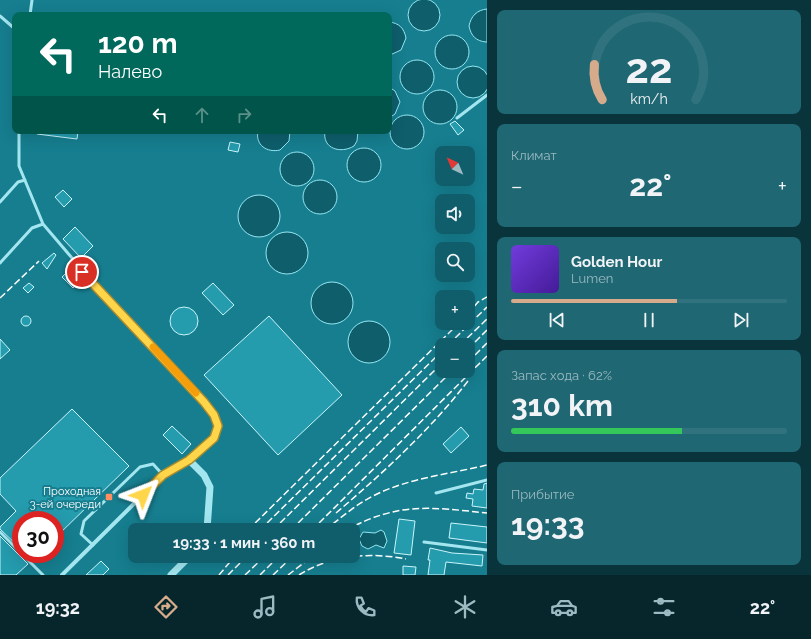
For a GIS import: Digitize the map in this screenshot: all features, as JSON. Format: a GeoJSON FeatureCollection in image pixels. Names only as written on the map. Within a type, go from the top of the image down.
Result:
{"type":"FeatureCollection","features":[{"type":"Feature","properties":{"kind":"street"},"geometry":{"type":"LineString","coordinates":[[62,575],[163,475],[189,460],[214,438],[218,426],[214,415],[101,292]]}},
{"type":"Feature","properties":{"kind":"street"},"geometry":{"type":"LineString","coordinates":[[189,460],[204,475],[210,487],[207,523]]}},
{"type":"Feature","properties":{"kind":"street"},"geometry":{"type":"LineString","coordinates":[[170,575],[183,563]]}},
{"type":"Feature","properties":{"kind":"lane"},"geometry":{"type":"LineString","coordinates":[[30,12],[32,0]]}},
{"type":"Feature","properties":{"kind":"lane"},"geometry":{"type":"LineString","coordinates":[[0,16],[12,26]]}},
{"type":"Feature","properties":{"kind":"lane"},"geometry":{"type":"LineString","coordinates":[[457,118],[487,95]]}},
{"type":"Feature","properties":{"kind":"lane"},"geometry":{"type":"LineString","coordinates":[[19,134],[19,166],[44,224],[101,292]]}},
{"type":"Feature","properties":{"kind":"lane"},"geometry":{"type":"LineString","coordinates":[[0,202],[18,182],[25,180]]}},
{"type":"Feature","properties":{"kind":"lane"},"geometry":{"type":"LineString","coordinates":[[0,263],[32,228],[44,224]]}},
{"type":"Feature","properties":{"kind":"lane"},"geometry":{"type":"LineString","coordinates":[[93,545],[81,534],[84,521],[140,467],[154,464],[163,475]]}},
{"type":"Feature","properties":{"kind":"lane"},"geometry":{"type":"LineString","coordinates":[[436,493],[487,480]]}},
{"type":"Feature","properties":{"kind":"lane"},"geometry":{"type":"LineString","coordinates":[[0,532],[12,544]]}},
{"type":"Feature","properties":{"kind":"lane"},"geometry":{"type":"LineString","coordinates":[[424,542],[487,550]]}},
{"type":"Feature","properties":{"kind":"lane"},"geometry":{"type":"LineString","coordinates":[[31,563],[42,575]]}},
{"type":"Feature","properties":{"kind":"water"},"geometry":{"type":"Polygon","coordinates":[[[421,-1],[427,-1],[436,3],[440,15],[436,27],[427,31],[421,31],[412,27],[408,18],[408,12],[412,3],[421,-1]]]}},
{"type":"Feature","properties":{"kind":"water"},"geometry":{"type":"Polygon","coordinates":[[[487,9],[486,42],[474,37],[469,26],[471,19],[475,14],[487,9]]]}},
{"type":"Feature","properties":{"kind":"water"},"geometry":{"type":"Polygon","coordinates":[[[392,23],[396,24],[404,31],[406,38],[401,50],[392,54],[392,23]]]}},
{"type":"Feature","properties":{"kind":"water"},"geometry":{"type":"Polygon","coordinates":[[[452,35],[464,40],[469,52],[464,64],[452,69],[440,64],[435,52],[440,40],[452,35]]]}},
{"type":"Feature","properties":{"kind":"water"},"geometry":{"type":"Polygon","coordinates":[[[417,60],[429,65],[434,77],[429,89],[417,94],[405,89],[400,77],[405,65],[417,60]]]}},
{"type":"Feature","properties":{"kind":"water"},"geometry":{"type":"Polygon","coordinates":[[[476,66],[486,73],[487,90],[479,97],[467,97],[458,88],[458,76],[467,67],[476,66]]]}},
{"type":"Feature","properties":{"kind":"water"},"geometry":{"type":"Polygon","coordinates":[[[392,89],[395,91],[400,102],[395,114],[392,116],[392,89]]]}},
{"type":"Feature","properties":{"kind":"water"},"geometry":{"type":"Polygon","coordinates":[[[440,90],[452,95],[457,107],[452,119],[440,124],[428,119],[423,107],[428,95],[440,90]]]}},
{"type":"Feature","properties":{"kind":"water"},"geometry":{"type":"Polygon","coordinates":[[[407,115],[419,120],[424,132],[419,144],[407,149],[395,144],[391,134],[392,134],[392,126],[395,120],[407,115]]]}},
{"type":"Feature","properties":{"kind":"water"},"geometry":{"type":"Polygon","coordinates":[[[258,134],[290,134],[289,141],[280,150],[275,151],[263,147],[258,140],[258,134]]]}},
{"type":"Feature","properties":{"kind":"water"},"geometry":{"type":"Polygon","coordinates":[[[325,134],[358,134],[357,141],[354,146],[344,150],[338,150],[329,146],[325,134]]]}},
{"type":"Feature","properties":{"kind":"water"},"geometry":{"type":"Polygon","coordinates":[[[364,148],[376,153],[381,165],[376,177],[364,182],[352,177],[347,165],[352,153],[364,148]]]}},
{"type":"Feature","properties":{"kind":"water"},"geometry":{"type":"Polygon","coordinates":[[[297,152],[309,157],[314,169],[309,181],[297,186],[285,181],[280,169],[285,157],[297,152]]]}},
{"type":"Feature","properties":{"kind":"water"},"geometry":{"type":"Polygon","coordinates":[[[320,180],[332,185],[337,197],[332,209],[320,214],[308,209],[303,197],[308,185],[320,180]]]}},
{"type":"Feature","properties":{"kind":"water"},"geometry":{"type":"Polygon","coordinates":[[[255,195],[263,195],[271,198],[277,204],[280,216],[277,228],[271,234],[263,237],[255,237],[247,234],[241,228],[238,220],[238,212],[241,204],[247,198],[255,195]]]}},
{"type":"Feature","properties":{"kind":"water"},"geometry":{"type":"Polygon","coordinates":[[[283,232],[291,232],[299,235],[305,241],[308,253],[305,265],[299,271],[291,274],[283,274],[275,271],[269,265],[266,257],[266,249],[269,241],[275,235],[283,232]]]}},
{"type":"Feature","properties":{"kind":"water"},"geometry":{"type":"Polygon","coordinates":[[[328,282],[336,282],[344,285],[350,291],[353,303],[350,315],[344,321],[336,324],[328,324],[320,321],[314,315],[311,307],[311,299],[314,291],[320,285],[328,282]]]}},
{"type":"Feature","properties":{"kind":"water"},"geometry":{"type":"Polygon","coordinates":[[[365,321],[373,321],[381,324],[387,330],[390,342],[387,354],[381,360],[373,363],[365,363],[357,360],[351,354],[348,346],[348,338],[351,330],[357,324],[365,321]]]}},
{"type":"Feature","properties":{"kind":"water"},"geometry":{"type":"Polygon","coordinates":[[[381,530],[384,532],[387,541],[384,548],[376,545],[368,549],[362,546],[360,537],[363,532],[375,533],[381,530]]]}},
{"type":"Feature","properties":{"kind":"building"},"geometry":{"type":"Polygon","coordinates":[[[455,121],[464,130],[458,135],[450,124],[455,121]]]}},
{"type":"Feature","properties":{"kind":"building"},"geometry":{"type":"Polygon","coordinates":[[[37,134],[78,134],[77,139],[37,134]]]}},
{"type":"Feature","properties":{"kind":"building"},"geometry":{"type":"Polygon","coordinates":[[[230,142],[240,144],[238,152],[228,150],[230,142]]]}},
{"type":"Feature","properties":{"kind":"building"},"geometry":{"type":"Polygon","coordinates":[[[63,190],[72,199],[64,207],[55,197],[63,190]]]}},
{"type":"Feature","properties":{"kind":"building"},"geometry":{"type":"Polygon","coordinates":[[[75,227],[93,246],[81,258],[63,239],[75,227]]]}},
{"type":"Feature","properties":{"kind":"building"},"geometry":{"type":"Polygon","coordinates":[[[54,253],[56,255],[47,269],[42,263],[54,253]]]}},
{"type":"Feature","properties":{"kind":"building"},"geometry":{"type":"Polygon","coordinates":[[[69,270],[80,281],[73,288],[62,277],[69,270]]]}},
{"type":"Feature","properties":{"kind":"building"},"geometry":{"type":"Polygon","coordinates":[[[29,283],[34,287],[28,293],[23,288],[29,283]]]}},
{"type":"Feature","properties":{"kind":"building"},"geometry":{"type":"Polygon","coordinates":[[[213,283],[234,305],[223,315],[202,293],[213,283]]]}},
{"type":"Feature","properties":{"kind":"building"},"geometry":{"type":"Polygon","coordinates":[[[184,307],[190,308],[194,311],[197,315],[197,327],[194,331],[190,334],[184,335],[178,334],[174,331],[171,327],[170,321],[171,315],[174,311],[178,308],[184,307]]]}},
{"type":"Feature","properties":{"kind":"building"},"geometry":{"type":"Polygon","coordinates":[[[24,316],[28,316],[30,317],[30,325],[24,326],[21,323],[21,319],[24,316]]]}},
{"type":"Feature","properties":{"kind":"building"},"geometry":{"type":"Polygon","coordinates":[[[269,316],[342,395],[278,455],[204,375],[269,316]]]}},
{"type":"Feature","properties":{"kind":"building"},"geometry":{"type":"Polygon","coordinates":[[[0,339],[10,350],[0,359],[0,339]]]}},
{"type":"Feature","properties":{"kind":"building"},"geometry":{"type":"Polygon","coordinates":[[[72,409],[129,466],[64,529],[64,511],[16,511],[0,494],[0,478],[72,409]]]}},
{"type":"Feature","properties":{"kind":"building"},"geometry":{"type":"Polygon","coordinates":[[[172,426],[191,444],[182,454],[163,435],[172,426]]]}},
{"type":"Feature","properties":{"kind":"building"},"geometry":{"type":"Polygon","coordinates":[[[461,427],[469,436],[451,453],[443,444],[461,427]]]}},
{"type":"Feature","properties":{"kind":"building"},"geometry":{"type":"Polygon","coordinates":[[[487,483],[487,508],[472,506],[473,499],[466,498],[467,493],[473,494],[474,489],[483,490],[484,484],[487,483]]]}},
{"type":"Feature","properties":{"kind":"building"},"geometry":{"type":"Polygon","coordinates":[[[12,515],[12,540],[0,529],[0,527],[12,515]]]}},
{"type":"Feature","properties":{"kind":"building"},"geometry":{"type":"Polygon","coordinates":[[[399,519],[415,521],[411,555],[394,553],[399,519]]]}},
{"type":"Feature","properties":{"kind":"building"},"geometry":{"type":"Polygon","coordinates":[[[451,523],[487,527],[487,543],[449,538],[451,523]]]}},
{"type":"Feature","properties":{"kind":"building"},"geometry":{"type":"Polygon","coordinates":[[[0,536],[12,548],[12,563],[28,564],[16,575],[0,575],[0,536]]]}},
{"type":"Feature","properties":{"kind":"building"},"geometry":{"type":"Polygon","coordinates":[[[430,548],[452,553],[483,555],[482,566],[446,562],[444,575],[428,575],[430,548]]]}},
{"type":"Feature","properties":{"kind":"building"},"geometry":{"type":"Polygon","coordinates":[[[101,561],[109,569],[103,575],[86,575],[101,561]]]}},
{"type":"Feature","properties":{"kind":"building"},"geometry":{"type":"Polygon","coordinates":[[[403,566],[416,567],[415,575],[403,575],[403,566]]]}},
{"type":"Feature","properties":{"kind":"railway"},"geometry":{"type":"LineString","coordinates":[[0,298],[39,261]]}},
{"type":"Feature","properties":{"kind":"railway"},"geometry":{"type":"LineString","coordinates":[[475,306],[487,297]]}},
{"type":"Feature","properties":{"kind":"railway"},"geometry":{"type":"LineString","coordinates":[[455,338],[487,307]]}},
{"type":"Feature","properties":{"kind":"railway"},"geometry":{"type":"LineString","coordinates":[[467,338],[487,319]]}},
{"type":"Feature","properties":{"kind":"railway"},"geometry":{"type":"LineString","coordinates":[[255,523],[452,330]]}},
{"type":"Feature","properties":{"kind":"railway"},"geometry":{"type":"LineString","coordinates":[[475,342],[487,330]]}},
{"type":"Feature","properties":{"kind":"railway"},"geometry":{"type":"LineString","coordinates":[[475,355],[487,343]]}},
{"type":"Feature","properties":{"kind":"railway"},"geometry":{"type":"LineString","coordinates":[[319,523],[487,356]]}},
{"type":"Feature","properties":{"kind":"railway"},"geometry":{"type":"LineString","coordinates":[[267,523],[435,358]]}},
{"type":"Feature","properties":{"kind":"railway"},"geometry":{"type":"LineString","coordinates":[[280,523],[435,370]]}},
{"type":"Feature","properties":{"kind":"railway"},"geometry":{"type":"LineString","coordinates":[[298,523],[445,378]]}},
{"type":"Feature","properties":{"kind":"railway"},"geometry":{"type":"LineString","coordinates":[[336,513],[422,434],[468,381]]}},
{"type":"Feature","properties":{"kind":"railway"},"geometry":{"type":"LineString","coordinates":[[334,523],[361,503],[388,489],[416,480],[487,465]]}},
{"type":"Feature","properties":{"kind":"railway"},"geometry":{"type":"LineString","coordinates":[[360,523],[382,515],[415,509],[431,508],[487,513]]}},
{"type":"Feature","properties":{"kind":"railway"},"geometry":{"type":"LineString","coordinates":[[299,575],[311,568],[337,559],[365,556],[406,559]]}},
{"type":"Feature","properties":{"kind":"railway"},"geometry":{"type":"LineString","coordinates":[[219,575],[229,563]]}},
{"type":"Feature","properties":{"kind":"railway"},"geometry":{"type":"LineString","coordinates":[[228,575],[240,563]]}},
{"type":"Feature","properties":{"kind":"railway"},"geometry":{"type":"LineString","coordinates":[[245,575],[258,563]]}},
{"type":"Feature","properties":{"kind":"railway"},"geometry":{"type":"LineString","coordinates":[[260,575],[272,563]]}},
{"type":"Feature","properties":{"kind":"railway"},"geometry":{"type":"LineString","coordinates":[[273,575],[286,563]]}},
{"type":"Feature","properties":{"kind":"railway"},"geometry":{"type":"LineString","coordinates":[[288,575],[304,563]]}},
{"type":"Feature","properties":{"kind":"slow traffic"},"geometry":{"type":"LineString","coordinates":[[153,347],[196,393]]}},
{"type":"Feature","properties":{"kind":"place","name":"Проходная 3-ей очереди"},"geometry":{"type":"Point","coordinates":[109,497]}},
{"type":"Feature","properties":{"kind":"route"},"geometry":{"type":"LineString","coordinates":[[82,272],[204,402],[214,415],[218,426],[214,438],[198,453],[177,468],[163,475],[143,495]]}}]}
